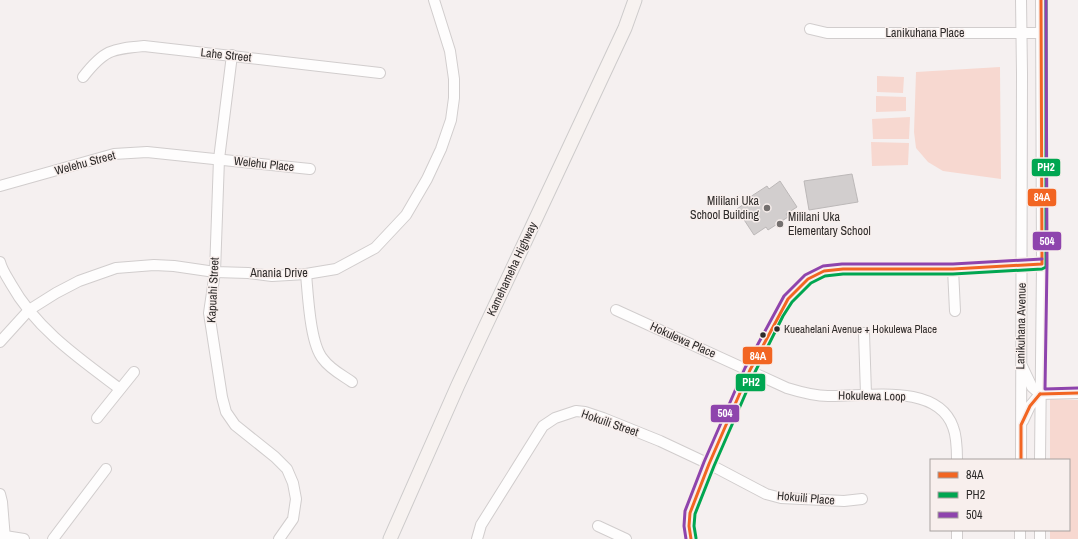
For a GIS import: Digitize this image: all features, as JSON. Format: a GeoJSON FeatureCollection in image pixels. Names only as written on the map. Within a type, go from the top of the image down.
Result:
{"type":"FeatureCollection","features":[{"type":"Feature","properties":{"kind":"main road","name":"Kamehameha Highway"},"geometry":{"type":"LineString","coordinates":[[390,539],[458,385],[625,28],[635,0]]}},
{"type":"Feature","properties":{"kind":"street","name":"Anania Drive"},"geometry":{"type":"LineString","coordinates":[[0,342],[29,310],[79,281],[116,268],[154,265],[174,266],[215,272],[248,273],[272,276],[306,274],[336,269],[375,248],[406,215],[441,149],[451,120],[454,98],[454,79],[450,51],[434,0]]}},
{"type":"Feature","properties":{"kind":"street","name":"Lanikuhana Avenue"},"geometry":{"type":"LineString","coordinates":[[1020,459],[1022,266],[1021,0]]}},
{"type":"Feature","properties":{"kind":"street","name":"Lanikuhana Avenue"},"geometry":{"type":"LineString","coordinates":[[1040,459],[1042,264],[1041,0]]}},
{"type":"Feature","properties":{"kind":"street","name":"Lanikuhana Place"},"geometry":{"type":"LineString","coordinates":[[810,29],[827,33],[1041,33]]}},
{"type":"Feature","properties":{"kind":"street","name":"Lahe Street"},"geometry":{"type":"LineString","coordinates":[[83,77],[95,62],[109,51],[144,46],[380,73]]}},
{"type":"Feature","properties":{"kind":"street","name":"Kapuahi Street"},"geometry":{"type":"LineString","coordinates":[[232,55],[219,159],[215,272],[209,313],[222,397],[226,412],[235,425],[275,457],[287,469],[293,483],[296,499],[293,519],[279,539]]}},
{"type":"Feature","properties":{"kind":"street","name":"Welehu Street"},"geometry":{"type":"LineString","coordinates":[[0,186],[114,154],[147,152],[219,159]]}},
{"type":"Feature","properties":{"kind":"street","name":"Welehu Place"},"geometry":{"type":"LineString","coordinates":[[219,159],[310,169]]}},
{"type":"Feature","properties":{"kind":"street"},"geometry":{"type":"LineString","coordinates":[[0,262],[1,267],[16,293],[29,310],[66,348],[120,389]]}},
{"type":"Feature","properties":{"kind":"street"},"geometry":{"type":"LineString","coordinates":[[691,539],[689,526],[690,513],[709,464],[750,370],[788,299],[808,279],[824,271],[843,269],[953,269],[1042,264]]}},
{"type":"Feature","properties":{"kind":"street"},"geometry":{"type":"LineString","coordinates":[[953,269],[955,311]]}},
{"type":"Feature","properties":{"kind":"street"},"geometry":{"type":"LineString","coordinates":[[306,274],[311,324],[315,341],[322,358],[331,368],[352,382]]}},
{"type":"Feature","properties":{"kind":"street","name":"Hokulewa Place"},"geometry":{"type":"LineString","coordinates":[[616,310],[750,370]]}},
{"type":"Feature","properties":{"kind":"street"},"geometry":{"type":"LineString","coordinates":[[864,333],[866,394]]}},
{"type":"Feature","properties":{"kind":"street"},"geometry":{"type":"LineString","coordinates":[[1021,364],[1032,387],[1040,394],[1078,393]]}},
{"type":"Feature","properties":{"kind":"street","name":"Hokulewa Loop"},"geometry":{"type":"LineString","coordinates":[[750,370],[787,388],[808,394],[828,396],[866,394],[906,396],[921,398],[933,403],[946,415],[953,426],[957,445],[957,459]]}},
{"type":"Feature","properties":{"kind":"street"},"geometry":{"type":"LineString","coordinates":[[97,418],[134,372]]}},
{"type":"Feature","properties":{"kind":"street"},"geometry":{"type":"LineString","coordinates":[[1021,425],[1030,406],[1040,394]]}},
{"type":"Feature","properties":{"kind":"street","name":"Hokuili Street"},"geometry":{"type":"LineString","coordinates":[[476,539],[481,525],[542,426],[555,418],[576,411],[603,418],[660,441],[709,464]]}},
{"type":"Feature","properties":{"kind":"street","name":"Hokuili Place"},"geometry":{"type":"LineString","coordinates":[[709,464],[766,494],[781,498],[844,501],[862,499]]}},
{"type":"Feature","properties":{"kind":"street"},"geometry":{"type":"LineString","coordinates":[[53,539],[106,469]]}},
{"type":"Feature","properties":{"kind":"street"},"geometry":{"type":"LineString","coordinates":[[0,494],[5,537],[24,539]]}},
{"type":"Feature","properties":{"kind":"street"},"geometry":{"type":"LineString","coordinates":[[598,526],[626,539]]}},
{"type":"Feature","properties":{"kind":"shaded area"},"geometry":{"type":"Polygon","coordinates":[[[1000,67],[1001,179],[943,171],[928,162],[916,148],[914,132],[916,72],[1000,67]]]}},
{"type":"Feature","properties":{"kind":"shaded area"},"geometry":{"type":"Polygon","coordinates":[[[877,76],[904,77],[903,93],[877,92],[877,76]]]}},
{"type":"Feature","properties":{"kind":"shaded area"},"geometry":{"type":"Polygon","coordinates":[[[876,96],[906,97],[906,111],[876,112],[876,96]]]}},
{"type":"Feature","properties":{"kind":"shaded area"},"geometry":{"type":"Polygon","coordinates":[[[910,117],[909,139],[873,139],[872,119],[910,117]]]}},
{"type":"Feature","properties":{"kind":"shaded area"},"geometry":{"type":"Polygon","coordinates":[[[871,142],[909,143],[908,165],[872,166],[871,142]]]}},
{"type":"Feature","properties":{"kind":"shaded area"},"geometry":{"type":"Polygon","coordinates":[[[1050,399],[1078,400],[1078,539],[1050,539],[1050,531],[1070,531],[1070,459],[1050,459],[1050,399]]]}},
{"type":"Feature","properties":{"kind":"building"},"geometry":{"type":"Polygon","coordinates":[[[852,174],[858,202],[809,210],[804,181],[852,174]]]}},
{"type":"Feature","properties":{"kind":"building","name":"Mililani Uka School Building"},"geometry":{"type":"Polygon","coordinates":[[[780,181],[797,207],[786,214],[788,217],[768,230],[766,227],[754,235],[737,209],[748,201],[747,199],[767,186],[769,189],[780,181]]]}},
{"type":"Feature","properties":{"kind":"transit line","name":"84A"},"geometry":{"type":"LineString","coordinates":[[691,539],[689,526],[690,513],[709,464],[750,370],[788,299],[808,279],[824,271],[843,269],[953,269],[1042,264],[1041,0]]}},
{"type":"Feature","properties":{"kind":"transit line","name":"PH2"},"geometry":{"type":"LineString","coordinates":[[696,538],[694,526],[695,514],[755,372],[783,316],[792,302],[811,283],[825,276],[843,274],[953,274],[1042,269],[1046,267],[1046,0]]}},
{"type":"Feature","properties":{"kind":"transit line","name":"504"},"geometry":{"type":"LineString","coordinates":[[1046,0],[1047,264],[1045,389],[1078,388]]}},
{"type":"Feature","properties":{"kind":"transit line","name":"504"},"geometry":{"type":"LineString","coordinates":[[686,539],[684,526],[685,511],[704,462],[745,368],[784,296],[805,275],[823,266],[842,264],[953,264],[1042,259]]}},
{"type":"Feature","properties":{"kind":"transit line","name":"84A"},"geometry":{"type":"LineString","coordinates":[[1040,394],[1078,393]]}},
{"type":"Feature","properties":{"kind":"transit line","name":"84A"},"geometry":{"type":"LineString","coordinates":[[1021,459],[1021,425],[1030,406],[1040,394]]}},
{"type":"Feature","properties":{"kind":"place","name":"Mililani Uka School Building"},"geometry":{"type":"Point","coordinates":[767,208]}},
{"type":"Feature","properties":{"kind":"place","name":"Mililani Uka Elementary School"},"geometry":{"type":"Point","coordinates":[780,224]}},
{"type":"Feature","properties":{"kind":"place","name":"Kueahelani Avenue + Hokulewa Place"},"geometry":{"type":"Point","coordinates":[777,329]}}]}
